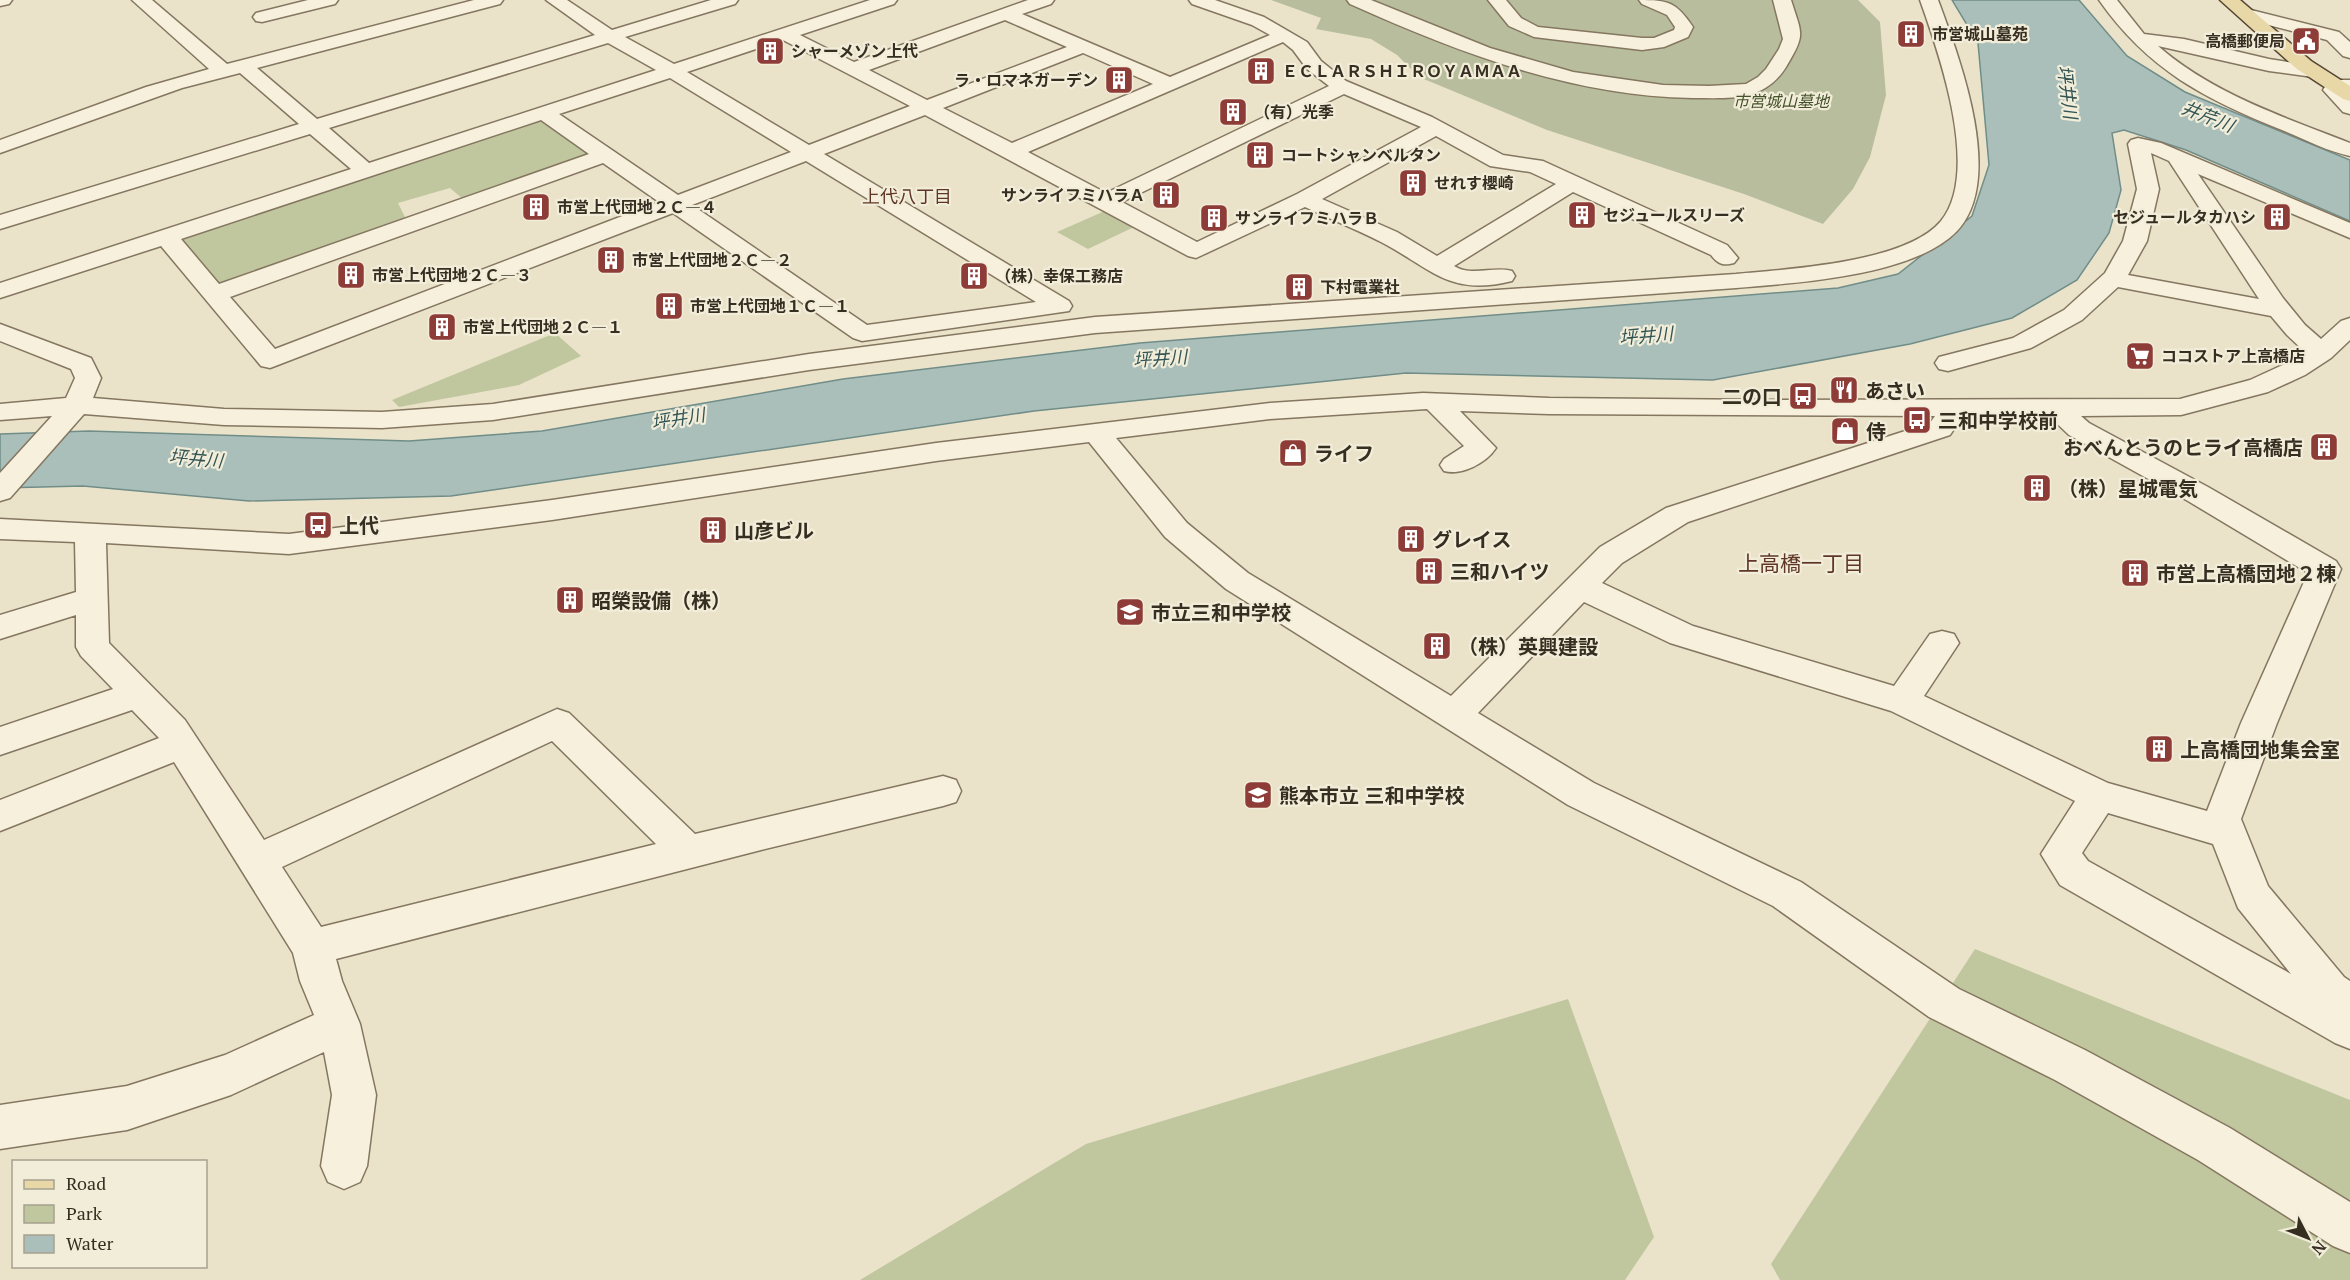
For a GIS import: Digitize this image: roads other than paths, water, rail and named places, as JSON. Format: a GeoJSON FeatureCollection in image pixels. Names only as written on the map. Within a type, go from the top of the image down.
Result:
{"type":"FeatureCollection","features":[{"type":"Feature","properties":{"kind":"main road"},"geometry":{"type":"LineString","coordinates":[[2229,0],[2313,71],[2345,89]]}},
{"type":"Feature","properties":{"kind":"street"},"geometry":{"type":"LineString","coordinates":[[141,0],[313,126],[366,171]]}},
{"type":"Feature","properties":{"kind":"street"},"geometry":{"type":"LineString","coordinates":[[262,16],[329,0]]}},
{"type":"Feature","properties":{"kind":"street"},"geometry":{"type":"LineString","coordinates":[[0,147],[44,133],[127,100],[233,69],[494,0]]}},
{"type":"Feature","properties":{"kind":"street"},"geometry":{"type":"LineString","coordinates":[[555,0],[609,36],[672,71],[1059,306],[862,333],[773,351],[736,373]]}},
{"type":"Feature","properties":{"kind":"street"},"geometry":{"type":"LineString","coordinates":[[0,222],[729,0]]}},
{"type":"Feature","properties":{"kind":"street"},"geometry":{"type":"LineString","coordinates":[[0,291],[888,0]]}},
{"type":"Feature","properties":{"kind":"street"},"geometry":{"type":"LineString","coordinates":[[853,69],[1045,0]]}},
{"type":"Feature","properties":{"kind":"street"},"geometry":{"type":"LineString","coordinates":[[1198,0],[1258,21],[1285,35],[1300,46],[1314,66],[1343,87],[1437,127],[1474,150],[1498,160],[1535,166],[1574,182],[1719,250],[1726,258]]}},
{"type":"Feature","properties":{"kind":"street"},"geometry":{"type":"LineString","coordinates":[[1356,0],[1448,40],[1548,71],[1646,91],[1685,93],[1758,87],[1769,78],[1789,49],[1792,38],[1782,0]]}},
{"type":"Feature","properties":{"kind":"street"},"geometry":{"type":"LineString","coordinates":[[1497,0],[1515,22],[1534,32],[1642,44],[1658,43],[1682,33],[1684,27],[1673,11],[1648,0]]}},
{"type":"Feature","properties":{"kind":"street"},"geometry":{"type":"LineString","coordinates":[[0,412],[382,420],[493,412],[736,373],[1095,326],[1805,274],[1878,262],[1928,242],[1950,225],[1962,200],[1969,171],[1965,134],[1955,85],[1929,0]]}},
{"type":"Feature","properties":{"kind":"street"},"geometry":{"type":"LineString","coordinates":[[2109,0],[2139,39],[2158,56],[2228,99],[2350,150]]}},
{"type":"Feature","properties":{"kind":"street"},"geometry":{"type":"LineString","coordinates":[[1006,14],[1168,83]]}},
{"type":"Feature","properties":{"kind":"street"},"geometry":{"type":"LineString","coordinates":[[2247,14],[2333,36],[2350,52]]}},
{"type":"Feature","properties":{"kind":"street"},"geometry":{"type":"LineString","coordinates":[[785,34],[1196,250],[1305,199],[1437,127]]}},
{"type":"Feature","properties":{"kind":"street"},"geometry":{"type":"LineString","coordinates":[[1011,151],[1285,35]]}},
{"type":"Feature","properties":{"kind":"street"},"geometry":{"type":"LineString","coordinates":[[2139,39],[2193,47],[2288,69],[2313,71]]}},
{"type":"Feature","properties":{"kind":"street"},"geometry":{"type":"LineString","coordinates":[[166,237],[270,360],[1085,46]]}},
{"type":"Feature","properties":{"kind":"street"},"geometry":{"type":"LineString","coordinates":[[1105,202],[1343,87]]}},
{"type":"Feature","properties":{"kind":"street"},"geometry":{"type":"LineString","coordinates":[[2345,89],[2333,90],[2350,108]]}},
{"type":"Feature","properties":{"kind":"street"},"geometry":{"type":"LineString","coordinates":[[544,113],[862,333]]}},
{"type":"Feature","properties":{"kind":"street"},"geometry":{"type":"LineString","coordinates":[[1948,363],[2022,343],[2073,315],[2113,279],[2135,241],[2148,189],[2138,144],[2154,147],[2350,231]]}},
{"type":"Feature","properties":{"kind":"street"},"geometry":{"type":"LineString","coordinates":[[213,295],[606,155]]}},
{"type":"Feature","properties":{"kind":"street"},"geometry":{"type":"LineString","coordinates":[[2177,157],[2227,237],[2280,310],[2308,343],[2322,352]]}},
{"type":"Feature","properties":{"kind":"street"},"geometry":{"type":"LineString","coordinates":[[1437,266],[1574,182]]}},
{"type":"Feature","properties":{"kind":"street"},"geometry":{"type":"LineString","coordinates":[[1305,199],[1389,237],[1452,275],[1466,279],[1596,268]]}},
{"type":"Feature","properties":{"kind":"street"},"geometry":{"type":"LineString","coordinates":[[1690,261],[1726,258],[1786,265],[1805,274]]}},
{"type":"Feature","properties":{"kind":"street"},"geometry":{"type":"LineString","coordinates":[[2113,279],[2280,310]]}},
{"type":"Feature","properties":{"kind":"street"},"geometry":{"type":"LineString","coordinates":[[0,529],[289,544],[552,510],[936,452],[1096,432],[1270,411],[1434,401],[1549,406],[2058,409],[2181,407],[2259,386],[2296,369],[2322,352],[2350,326]]}},
{"type":"Feature","properties":{"kind":"street"},"geometry":{"type":"LineString","coordinates":[[0,332],[82,364],[88,378],[71,413],[0,491]]}},
{"type":"Feature","properties":{"kind":"street"},"geometry":{"type":"LineString","coordinates":[[1434,401],[1482,448],[1454,465]]}},
{"type":"Feature","properties":{"kind":"street"},"geometry":{"type":"LineString","coordinates":[[1454,715],[1611,555],[1677,515],[1940,429],[1954,408]]}},
{"type":"Feature","properties":{"kind":"street"},"geometry":{"type":"LineString","coordinates":[[2058,409],[2079,429],[2198,494],[2337,565],[2259,723],[2222,819],[2252,896],[2329,990],[2350,1005]]}},
{"type":"Feature","properties":{"kind":"street"},"geometry":{"type":"LineString","coordinates":[[1096,432],[1176,530],[1237,581],[1581,794],[1787,894],[1944,1003],[2070,1065],[2214,1144],[2350,1229]]}},
{"type":"Feature","properties":{"kind":"street"},"geometry":{"type":"LineString","coordinates":[[90,532],[93,647],[173,730],[312,947],[321,981],[339,1024],[354,1095],[344,1166]]}},
{"type":"Feature","properties":{"kind":"street"},"geometry":{"type":"LineString","coordinates":[[1580,586],[1682,635],[1902,701],[2099,796],[2227,832]]}},
{"type":"Feature","properties":{"kind":"street"},"geometry":{"type":"LineString","coordinates":[[0,627],[92,598]]}},
{"type":"Feature","properties":{"kind":"street"},"geometry":{"type":"LineString","coordinates":[[1902,701],[1942,643]]}},
{"type":"Feature","properties":{"kind":"street"},"geometry":{"type":"LineString","coordinates":[[0,741],[139,694]]}},
{"type":"Feature","properties":{"kind":"street"},"geometry":{"type":"LineString","coordinates":[[257,861],[557,723],[688,852]]}},
{"type":"Feature","properties":{"kind":"street"},"geometry":{"type":"LineString","coordinates":[[0,816],[181,744]]}},
{"type":"Feature","properties":{"kind":"street"},"geometry":{"type":"LineString","coordinates":[[312,947],[688,852],[944,791]]}},
{"type":"Feature","properties":{"kind":"street"},"geometry":{"type":"LineString","coordinates":[[2099,796],[2061,854],[2074,873],[2350,1029]]}},
{"type":"Feature","properties":{"kind":"street"},"geometry":{"type":"LineString","coordinates":[[0,1127],[127,1108],[231,1074],[339,1024]]}},
{"type":"Feature","properties":{"kind":"water"},"geometry":{"type":"Polygon","coordinates":[[[1952,0],[2079,0],[2127,56],[2185,92],[2350,160],[2350,221],[2186,150],[2124,130],[2112,133],[2121,190],[2109,233],[2077,280],[2012,318],[1910,344],[1713,380],[1406,373],[1034,411],[451,496],[249,501],[83,486],[0,488],[0,434],[89,431],[409,441],[542,431],[843,379],[1140,343],[1838,288],[1898,274],[1972,216],[1989,165],[1978,43],[1952,0]]]}},
{"type":"Feature","properties":{"kind":"place","name":"市営城山墓苑"},"geometry":{"type":"Point","coordinates":[1911,34]}},
{"type":"Feature","properties":{"kind":"place","name":"高橋郵便局"},"geometry":{"type":"Point","coordinates":[2306,41]}},
{"type":"Feature","properties":{"kind":"place","name":"シャーメゾン上代"},"geometry":{"type":"Point","coordinates":[770,51]}},
{"type":"Feature","properties":{"kind":"place","name":"ＥＣＬＡＲＳＨＩＲＯＹＡＭＡＡ"},"geometry":{"type":"Point","coordinates":[1261,71]}},
{"type":"Feature","properties":{"kind":"place","name":"ラ・ロマネガーデン"},"geometry":{"type":"Point","coordinates":[1119,80]}},
{"type":"Feature","properties":{"kind":"place","name":"（有）光季"},"geometry":{"type":"Point","coordinates":[1233,112]}},
{"type":"Feature","properties":{"kind":"place","name":"コートシャンベルタン"},"geometry":{"type":"Point","coordinates":[1260,155]}},
{"type":"Feature","properties":{"kind":"place","name":"せれす櫻崎"},"geometry":{"type":"Point","coordinates":[1413,183]}},
{"type":"Feature","properties":{"kind":"place","name":"サンライフミハラＡ"},"geometry":{"type":"Point","coordinates":[1166,195]}},
{"type":"Feature","properties":{"kind":"place","name":"市営上代団地２Ｃ―４"},"geometry":{"type":"Point","coordinates":[536,207]}},
{"type":"Feature","properties":{"kind":"place","name":"セジュールスリーズ"},"geometry":{"type":"Point","coordinates":[1582,215]}},
{"type":"Feature","properties":{"kind":"place","name":"セジュールタカハシ"},"geometry":{"type":"Point","coordinates":[2277,217]}},
{"type":"Feature","properties":{"kind":"place","name":"サンライフミハラＢ"},"geometry":{"type":"Point","coordinates":[1214,218]}},
{"type":"Feature","properties":{"kind":"place","name":"市営上代団地２Ｃ―２"},"geometry":{"type":"Point","coordinates":[611,260]}},
{"type":"Feature","properties":{"kind":"place","name":"市営上代団地２Ｃ―３"},"geometry":{"type":"Point","coordinates":[351,275]}},
{"type":"Feature","properties":{"kind":"place","name":"（株）幸保工務店"},"geometry":{"type":"Point","coordinates":[974,276]}},
{"type":"Feature","properties":{"kind":"place","name":"下村電業社"},"geometry":{"type":"Point","coordinates":[1299,287]}},
{"type":"Feature","properties":{"kind":"place","name":"市営上代団地１Ｃ―１"},"geometry":{"type":"Point","coordinates":[669,306]}},
{"type":"Feature","properties":{"kind":"place","name":"市営上代団地２Ｃ―１"},"geometry":{"type":"Point","coordinates":[442,327]}},
{"type":"Feature","properties":{"kind":"place","name":"ココストア上高橋店"},"geometry":{"type":"Point","coordinates":[2140,356]}},
{"type":"Feature","properties":{"kind":"place","name":"あさい"},"geometry":{"type":"Point","coordinates":[1844,390]}},
{"type":"Feature","properties":{"kind":"place","name":"二の口"},"geometry":{"type":"Point","coordinates":[1803,396]}},
{"type":"Feature","properties":{"kind":"place","name":"三和中学校前"},"geometry":{"type":"Point","coordinates":[1917,420]}},
{"type":"Feature","properties":{"kind":"place","name":"侍"},"geometry":{"type":"Point","coordinates":[1845,431]}},
{"type":"Feature","properties":{"kind":"place","name":"おべんとうのヒライ高橋店"},"geometry":{"type":"Point","coordinates":[2324,447]}},
{"type":"Feature","properties":{"kind":"place","name":"ライフ"},"geometry":{"type":"Point","coordinates":[1293,453]}},
{"type":"Feature","properties":{"kind":"place","name":"（株）星城電気"},"geometry":{"type":"Point","coordinates":[2037,488]}},
{"type":"Feature","properties":{"kind":"place","name":"上代"},"geometry":{"type":"Point","coordinates":[318,525]}},
{"type":"Feature","properties":{"kind":"place","name":"山彦ビル"},"geometry":{"type":"Point","coordinates":[713,530]}},
{"type":"Feature","properties":{"kind":"place","name":"グレイス"},"geometry":{"type":"Point","coordinates":[1411,539]}},
{"type":"Feature","properties":{"kind":"place","name":"三和ハイツ"},"geometry":{"type":"Point","coordinates":[1429,571]}},
{"type":"Feature","properties":{"kind":"place","name":"市営上高橋団地２棟"},"geometry":{"type":"Point","coordinates":[2135,573]}},
{"type":"Feature","properties":{"kind":"place","name":"昭榮設備（株）"},"geometry":{"type":"Point","coordinates":[570,600]}},
{"type":"Feature","properties":{"kind":"place","name":"市立三和中学校"},"geometry":{"type":"Point","coordinates":[1130,612]}},
{"type":"Feature","properties":{"kind":"place","name":"（株）英興建設"},"geometry":{"type":"Point","coordinates":[1437,646]}},
{"type":"Feature","properties":{"kind":"place","name":"上高橋団地集会室"},"geometry":{"type":"Point","coordinates":[2159,749]}},
{"type":"Feature","properties":{"kind":"place","name":"熊本市立 三和中学校"},"geometry":{"type":"Point","coordinates":[1258,795]}},
{"type":"Feature","properties":{"kind":"district","name":"上代八丁目"},"geometry":{"type":"Point","coordinates":[907,196]}},
{"type":"Feature","properties":{"kind":"district","name":"上高橋一丁目"},"geometry":{"type":"Point","coordinates":[1801,563]}},
{"type":"Feature","properties":{"kind":"water label","name":"坪井川"},"geometry":{"type":"Point","coordinates":[2068,92]}},
{"type":"Feature","properties":{"kind":"water label","name":"井芹川"},"geometry":{"type":"Point","coordinates":[2208,116]}},
{"type":"Feature","properties":{"kind":"water label","name":"坪井川"},"geometry":{"type":"Point","coordinates":[1646,335]}},
{"type":"Feature","properties":{"kind":"water label","name":"坪井川"},"geometry":{"type":"Point","coordinates":[1160,358]}},
{"type":"Feature","properties":{"kind":"water label","name":"坪井川"},"geometry":{"type":"Point","coordinates":[678,418]}},
{"type":"Feature","properties":{"kind":"water label","name":"坪井川"},"geometry":{"type":"Point","coordinates":[196,458]}},
{"type":"Feature","properties":{"kind":"park label","name":"市営城山墓地"},"geometry":{"type":"Point","coordinates":[1781,101]}}]}
